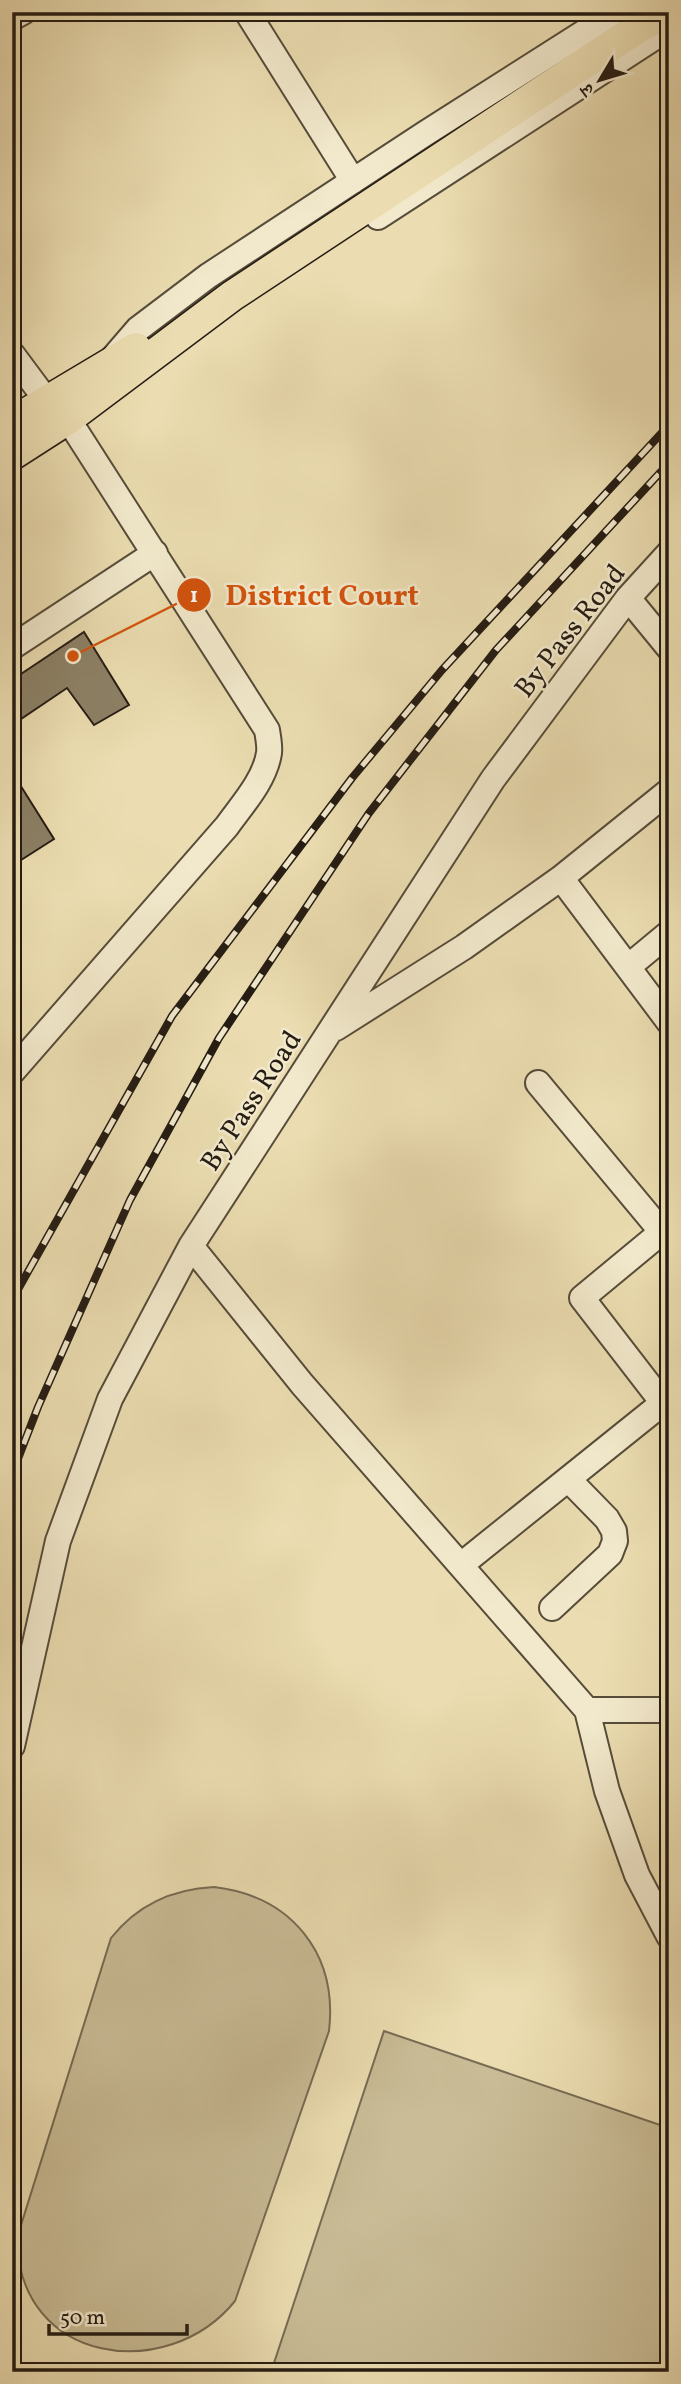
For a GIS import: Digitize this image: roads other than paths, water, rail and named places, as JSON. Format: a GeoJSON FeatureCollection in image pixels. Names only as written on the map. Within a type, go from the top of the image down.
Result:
{"type":"FeatureCollection","features":[{"type":"Feature","properties":{"kind":"main road"},"geometry":{"type":"LineString","coordinates":[[12,422],[58,410],[151,356],[232,296],[641,26],[669,12]]}},
{"type":"Feature","properties":{"kind":"main road"},"geometry":{"type":"LineString","coordinates":[[12,455],[111,362],[232,296]]}},
{"type":"Feature","properties":{"kind":"street"},"geometry":{"type":"LineString","coordinates":[[12,18],[23,12]]}},
{"type":"Feature","properties":{"kind":"street"},"geometry":{"type":"LineString","coordinates":[[247,12],[353,181]]}},
{"type":"Feature","properties":{"kind":"street"},"geometry":{"type":"LineString","coordinates":[[111,362],[124,343],[147,322],[208,276],[616,12]]}},
{"type":"Feature","properties":{"kind":"street"},"geometry":{"type":"LineString","coordinates":[[151,356],[193,339],[669,27]]}},
{"type":"Feature","properties":{"kind":"street"},"geometry":{"type":"LineString","coordinates":[[12,354],[58,410],[155,553],[267,730],[269,752],[263,771],[250,794],[227,826],[12,1072]]}},
{"type":"Feature","properties":{"kind":"street"},"geometry":{"type":"LineString","coordinates":[[12,648],[155,553]]}},
{"type":"Feature","properties":{"kind":"street","name":"By Pass Road"},"geometry":{"type":"LineString","coordinates":[[12,1746],[58,1541],[110,1399],[191,1246],[493,779],[628,598],[669,553]]}},
{"type":"Feature","properties":{"kind":"street"},"geometry":{"type":"LineString","coordinates":[[628,598],[669,648]]}},
{"type":"Feature","properties":{"kind":"street"},"geometry":{"type":"LineString","coordinates":[[329,1032],[464,947],[561,878],[669,791]]}},
{"type":"Feature","properties":{"kind":"street"},"geometry":{"type":"LineString","coordinates":[[561,878],[669,1022]]}},
{"type":"Feature","properties":{"kind":"street"},"geometry":{"type":"LineString","coordinates":[[628,967],[669,933]]}},
{"type":"Feature","properties":{"kind":"street"},"geometry":{"type":"LineString","coordinates":[[461,1565],[666,1401],[582,1298],[665,1229],[538,1083]]}},
{"type":"Feature","properties":{"kind":"street"},"geometry":{"type":"LineString","coordinates":[[191,1246],[302,1384],[587,1710],[607,1791],[637,1875],[669,1936]]}},
{"type":"Feature","properties":{"kind":"street"},"geometry":{"type":"LineString","coordinates":[[552,1608],[610,1555],[615,1541],[614,1531],[607,1519],[568,1479]]}},
{"type":"Feature","properties":{"kind":"street"},"geometry":{"type":"LineString","coordinates":[[587,1710],[669,1710]]}},
{"type":"Feature","properties":{"kind":"railway"},"geometry":{"type":"LineString","coordinates":[[12,1300],[172,1016],[352,778],[442,670],[669,425]]}},
{"type":"Feature","properties":{"kind":"railway"},"geometry":{"type":"LineString","coordinates":[[12,1474],[38,1407],[130,1200],[219,1038],[369,813],[496,650],[669,463]]}},
{"type":"Feature","properties":{"kind":"place","name":"District Court"},"geometry":{"type":"Point","coordinates":[73,656]}}]}
